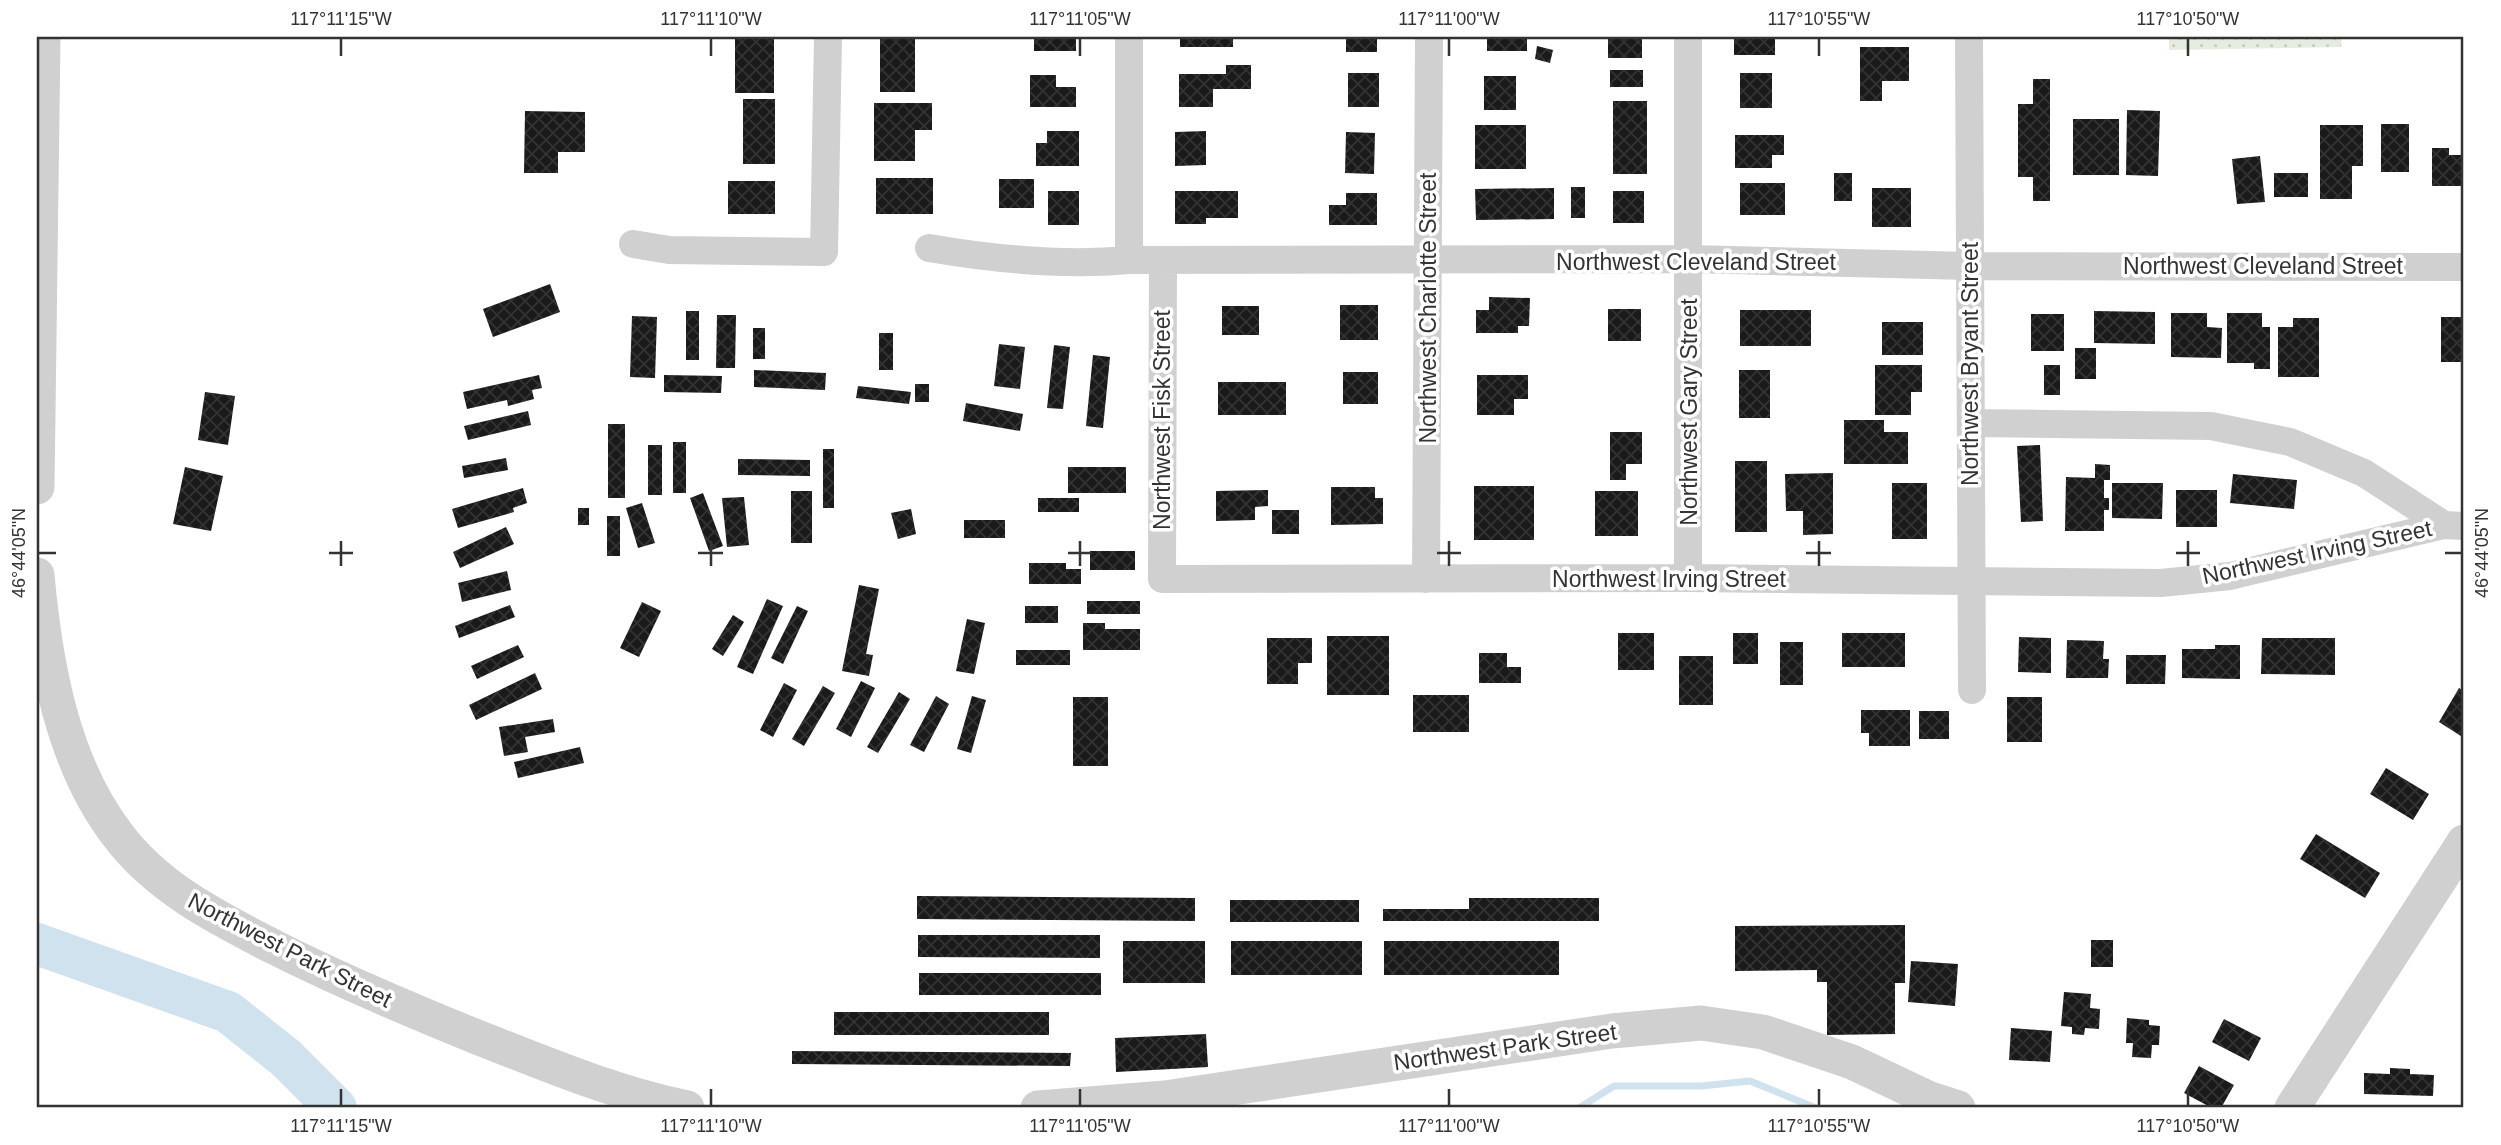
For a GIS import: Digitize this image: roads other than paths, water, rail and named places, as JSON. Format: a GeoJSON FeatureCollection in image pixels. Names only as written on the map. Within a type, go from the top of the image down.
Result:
{"type":"FeatureCollection","features":[{"type":"Feature","properties":{"kind":"street"},"geometry":{"type":"LineString","coordinates":[[37,487],[43,37]]}},
{"type":"Feature","properties":{"kind":"street"},"geometry":{"type":"LineString","coordinates":[[633,244],[669,250],[824,252],[828,37]]}},
{"type":"Feature","properties":{"kind":"street"},"geometry":{"type":"LineString","coordinates":[[1129,37],[1129,260]]}},
{"type":"Feature","properties":{"kind":"street","name":"Northwest Charlotte Street"},"geometry":{"type":"LineString","coordinates":[[1426,579],[1429,37]]}},
{"type":"Feature","properties":{"kind":"street","name":"Northwest Gary Street"},"geometry":{"type":"LineString","coordinates":[[1688,578],[1689,37]]}},
{"type":"Feature","properties":{"kind":"street","name":"Northwest Bryant Street"},"geometry":{"type":"LineString","coordinates":[[1969,37],[1972,690]]}},
{"type":"Feature","properties":{"kind":"street","name":"Northwest Cleveland Street"},"geometry":{"type":"LineString","coordinates":[[929,248],[964,254],[1099,262],[1690,259],[1969,266],[2464,267]]}},
{"type":"Feature","properties":{"kind":"street","name":"Northwest Fisk Street"},"geometry":{"type":"LineString","coordinates":[[1162,579],[1163,261]]}},
{"type":"Feature","properties":{"kind":"street"},"geometry":{"type":"LineString","coordinates":[[1971,423],[2211,426],[2290,442],[2364,473],[2454,526]]}},
{"type":"Feature","properties":{"kind":"street","name":"Northwest Irving Street"},"geometry":{"type":"LineString","coordinates":[[1162,579],[1688,578],[2161,583],[2230,576],[2454,526]]}},
{"type":"Feature","properties":{"kind":"street","name":"Northwest Park Street"},"geometry":{"type":"LineString","coordinates":[[37,575],[42,632],[64,724],[93,798],[118,836],[167,885],[221,920],[362,992],[591,1081],[645,1100],[687,1108]]}},
{"type":"Feature","properties":{"kind":"street"},"geometry":{"type":"LineString","coordinates":[[2291,1108],[2464,842]]}},
{"type":"Feature","properties":{"kind":"street","name":"Northwest Park Street"},"geometry":{"type":"LineString","coordinates":[[1038,1108],[1165,1098],[1624,1030],[1701,1023],[1763,1032],[1852,1062],[1930,1099],[1958,1108]]}},
{"type":"Feature","properties":{"kind":"waterway"},"geometry":{"type":"LineString","coordinates":[[37,944],[228,1012],[286,1058],[336,1108]]}},
{"type":"Feature","properties":{"kind":"waterway"},"geometry":{"type":"LineString","coordinates":[[1579,1108],[1614,1086],[1701,1086],[1750,1081],[1816,1108]]}}]}
